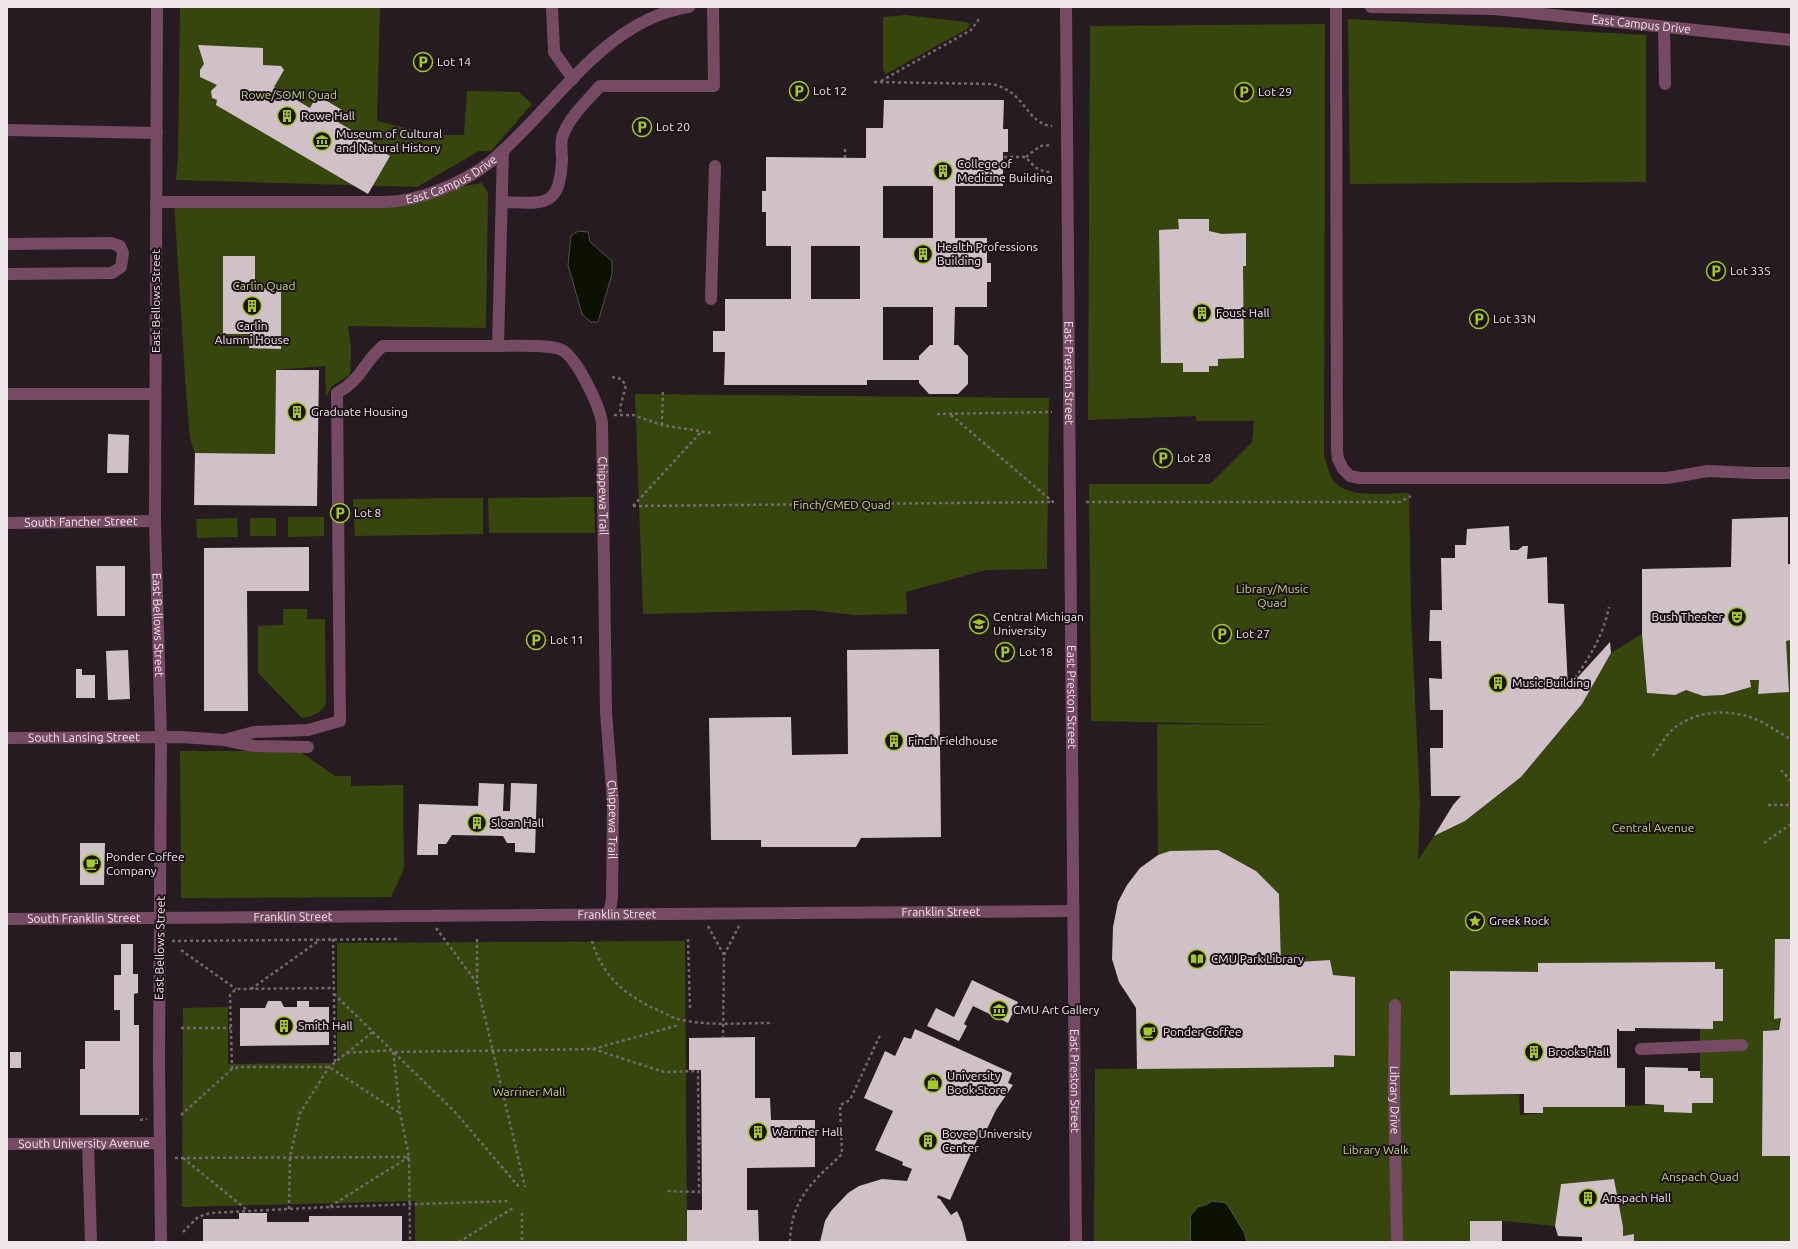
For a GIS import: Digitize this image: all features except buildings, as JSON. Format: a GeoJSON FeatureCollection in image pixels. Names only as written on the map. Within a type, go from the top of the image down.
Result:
{"type":"FeatureCollection","features":[{"type":"Feature","properties":{"kind":"street","name":"East Bellows Street"},"geometry":{"type":"LineString","coordinates":[[157,7],[155,521],[161,738],[161,1242]]}},
{"type":"Feature","properties":{"kind":"street"},"geometry":{"type":"LineString","coordinates":[[552,7],[554,52],[573,79]]}},
{"type":"Feature","properties":{"kind":"street","name":"East Campus Drive"},"geometry":{"type":"LineString","coordinates":[[156,202],[397,202],[423,195],[472,174],[489,163],[573,79],[614,42],[638,25],[652,17],[689,7]]}},
{"type":"Feature","properties":{"kind":"street"},"geometry":{"type":"LineString","coordinates":[[502,202],[538,203],[549,199],[557,191],[561,174],[562,136],[573,118],[600,86],[714,86],[713,7]]}},
{"type":"Feature","properties":{"kind":"street","name":"East Preston Street"},"geometry":{"type":"LineString","coordinates":[[1066,7],[1076,1242]]}},
{"type":"Feature","properties":{"kind":"street"},"geometry":{"type":"LineString","coordinates":[[1336,7],[1337,451],[1340,464],[1347,473],[1360,478],[1419,480],[1668,478],[1714,471],[1791,473]]}},
{"type":"Feature","properties":{"kind":"street","name":"East Campus Drive"},"geometry":{"type":"LineString","coordinates":[[1371,7],[1494,8],[1791,40]]}},
{"type":"Feature","properties":{"kind":"street"},"geometry":{"type":"LineString","coordinates":[[1664,27],[1664,84]]}},
{"type":"Feature","properties":{"kind":"street"},"geometry":{"type":"LineString","coordinates":[[7,130],[157,133]]}},
{"type":"Feature","properties":{"kind":"street"},"geometry":{"type":"LineString","coordinates":[[498,346],[503,150]]}},
{"type":"Feature","properties":{"kind":"street"},"geometry":{"type":"LineString","coordinates":[[711,299],[715,166]]}},
{"type":"Feature","properties":{"kind":"street"},"geometry":{"type":"LineString","coordinates":[[7,244],[114,244],[122,249],[123,258],[119,270],[106,274],[7,274]]}},
{"type":"Feature","properties":{"kind":"street","name":"Chippewa Trail"},"geometry":{"type":"LineString","coordinates":[[224,740],[254,732],[308,730],[340,721],[337,393],[357,378],[378,350],[383,346],[550,347],[563,350],[573,359],[597,406],[602,422],[606,712],[613,802],[612,899],[609,914]]}},
{"type":"Feature","properties":{"kind":"street"},"geometry":{"type":"LineString","coordinates":[[7,394],[155,394]]}},
{"type":"Feature","properties":{"kind":"street","name":"South Fancher Street"},"geometry":{"type":"LineString","coordinates":[[7,523],[155,521]]}},
{"type":"Feature","properties":{"kind":"street","name":"South Lansing Street"},"geometry":{"type":"LineString","coordinates":[[7,738],[161,738],[224,740]]}},
{"type":"Feature","properties":{"kind":"street"},"geometry":{"type":"LineString","coordinates":[[224,740],[254,746],[308,747]]}},
{"type":"Feature","properties":{"kind":"street","name":"Franklin Street"},"geometry":{"type":"LineString","coordinates":[[161,918],[1073,911]]}},
{"type":"Feature","properties":{"kind":"street","name":"South Franklin Street"},"geometry":{"type":"LineString","coordinates":[[7,919],[161,918]]}},
{"type":"Feature","properties":{"kind":"street","name":"Library Drive"},"geometry":{"type":"LineString","coordinates":[[1395,1005],[1394,1087],[1397,1242]]}},
{"type":"Feature","properties":{"kind":"street"},"geometry":{"type":"LineString","coordinates":[[1641,1049],[1742,1045]]}},
{"type":"Feature","properties":{"kind":"street","name":"South University Avenue"},"geometry":{"type":"LineString","coordinates":[[7,1144],[160,1143]]}},
{"type":"Feature","properties":{"kind":"street"},"geometry":{"type":"LineString","coordinates":[[88,1144],[91,1242]]}},
{"type":"Feature","properties":{"kind":"path"},"geometry":{"type":"LineString","coordinates":[[880,82],[971,30],[979,19]]}},
{"type":"Feature","properties":{"kind":"path"},"geometry":{"type":"LineString","coordinates":[[874,82],[992,84],[1003,88],[1014,95],[1039,123],[1052,126]]}},
{"type":"Feature","properties":{"kind":"path"},"geometry":{"type":"LineString","coordinates":[[1004,157],[1026,157],[1040,146],[1052,145]]}},
{"type":"Feature","properties":{"kind":"path"},"geometry":{"type":"LineString","coordinates":[[845,149],[845,158]]}},
{"type":"Feature","properties":{"kind":"path"},"geometry":{"type":"LineString","coordinates":[[1026,157],[1036,169],[1044,172],[1052,172]]}},
{"type":"Feature","properties":{"kind":"path"},"geometry":{"type":"LineString","coordinates":[[612,377],[621,378],[626,385],[620,408],[621,415]]}},
{"type":"Feature","properties":{"kind":"path"},"geometry":{"type":"LineString","coordinates":[[662,425],[663,389]]}},
{"type":"Feature","properties":{"kind":"path"},"geometry":{"type":"LineString","coordinates":[[937,414],[951,415],[1052,412]]}},
{"type":"Feature","properties":{"kind":"path"},"geometry":{"type":"LineString","coordinates":[[613,415],[633,415],[662,425],[711,433]]}},
{"type":"Feature","properties":{"kind":"path"},"geometry":{"type":"LineString","coordinates":[[702,431],[633,506],[1054,502],[951,415]]}},
{"type":"Feature","properties":{"kind":"path"},"geometry":{"type":"LineString","coordinates":[[1086,502],[1400,502],[1411,496]]}},
{"type":"Feature","properties":{"kind":"path"},"geometry":{"type":"LineString","coordinates":[[1568,688],[1593,652],[1604,628],[1610,607]]}},
{"type":"Feature","properties":{"kind":"path"},"geometry":{"type":"LineString","coordinates":[[1653,756],[1669,733],[1689,717],[1708,713],[1732,713],[1753,718],[1791,740]]}},
{"type":"Feature","properties":{"kind":"path"},"geometry":{"type":"LineString","coordinates":[[1781,770],[1791,781]]}},
{"type":"Feature","properties":{"kind":"path"},"geometry":{"type":"LineString","coordinates":[[1768,805],[1791,805]]}},
{"type":"Feature","properties":{"kind":"path"},"geometry":{"type":"LineString","coordinates":[[1764,843],[1791,824]]}},
{"type":"Feature","properties":{"kind":"path"},"geometry":{"type":"LineString","coordinates":[[699,913],[716,938],[724,956],[723,1037]]}},
{"type":"Feature","properties":{"kind":"path"},"geometry":{"type":"LineString","coordinates":[[435,927],[477,984]]}},
{"type":"Feature","properties":{"kind":"path"},"geometry":{"type":"LineString","coordinates":[[251,989],[320,939]]}},
{"type":"Feature","properties":{"kind":"path"},"geometry":{"type":"LineString","coordinates":[[333,939],[335,1062]]}},
{"type":"Feature","properties":{"kind":"path"},"geometry":{"type":"LineString","coordinates":[[169,941],[400,939]]}},
{"type":"Feature","properties":{"kind":"path"},"geometry":{"type":"LineString","coordinates":[[477,939],[477,984],[525,1187]]}},
{"type":"Feature","properties":{"kind":"path"},"geometry":{"type":"LineString","coordinates":[[688,939],[690,1009]]}},
{"type":"Feature","properties":{"kind":"path"},"geometry":{"type":"LineString","coordinates":[[592,941],[598,960],[607,974],[626,992],[648,1006],[681,1020],[723,1023],[770,1023]]}},
{"type":"Feature","properties":{"kind":"path"},"geometry":{"type":"LineString","coordinates":[[180,950],[236,990]]}},
{"type":"Feature","properties":{"kind":"path"},"geometry":{"type":"LineString","coordinates":[[232,1069],[230,995],[236,990],[334,988]]}},
{"type":"Feature","properties":{"kind":"path"},"geometry":{"type":"LineString","coordinates":[[334,994],[374,1031],[455,1112],[519,1187]]}},
{"type":"Feature","properties":{"kind":"path"},"geometry":{"type":"LineString","coordinates":[[1013,1013],[1017,1016]]}},
{"type":"Feature","properties":{"kind":"path"},"geometry":{"type":"LineString","coordinates":[[346,1053],[394,1051],[493,1052],[593,1049],[679,1025]]}},
{"type":"Feature","properties":{"kind":"path"},"geometry":{"type":"LineString","coordinates":[[181,1028],[231,1028]]}},
{"type":"Feature","properties":{"kind":"path"},"geometry":{"type":"LineString","coordinates":[[289,1210],[290,1157],[300,1113],[329,1068],[374,1031]]}},
{"type":"Feature","properties":{"kind":"path"},"geometry":{"type":"LineString","coordinates":[[790,1242],[790,1225],[805,1190],[842,1154],[840,1105],[850,1100],[881,1033]]}},
{"type":"Feature","properties":{"kind":"path"},"geometry":{"type":"LineString","coordinates":[[593,1049],[664,1072],[698,1071],[699,1192],[667,1191]]}},
{"type":"Feature","properties":{"kind":"path"},"geometry":{"type":"LineString","coordinates":[[394,1051],[400,1113],[409,1157],[410,1242]]}},
{"type":"Feature","properties":{"kind":"path"},"geometry":{"type":"LineString","coordinates":[[181,1114],[232,1069],[329,1068],[400,1113]]}},
{"type":"Feature","properties":{"kind":"path"},"geometry":{"type":"LineString","coordinates":[[698,1132],[702,1144]]}},
{"type":"Feature","properties":{"kind":"path"},"geometry":{"type":"LineString","coordinates":[[182,1157],[248,1210]]}},
{"type":"Feature","properties":{"kind":"path"},"geometry":{"type":"LineString","coordinates":[[175,1158],[409,1157]]}},
{"type":"Feature","properties":{"kind":"path"},"geometry":{"type":"LineString","coordinates":[[329,1207],[409,1157]]}},
{"type":"Feature","properties":{"kind":"path"},"geometry":{"type":"LineString","coordinates":[[183,1232],[198,1217],[210,1213],[248,1210],[289,1210],[329,1207],[510,1201]]}},
{"type":"Feature","properties":{"kind":"path"},"geometry":{"type":"LineString","coordinates":[[459,1242],[513,1208]]}},
{"type":"Feature","properties":{"kind":"path"},"geometry":{"type":"LineString","coordinates":[[522,1213],[522,1242]]}},
{"type":"Feature","properties":{"kind":"green space","name":"Rowe/SOMI Quad"},"geometry":{"type":"Polygon","coordinates":[[[180,7],[380,7],[377,121],[434,135],[464,135],[467,91],[519,92],[532,104],[491,151],[479,151],[417,187],[176,180],[178,157],[180,7]]]}},
{"type":"Feature","properties":{"kind":"green space"},"geometry":{"type":"Polygon","coordinates":[[[905,15],[967,22],[970,25],[967,29],[886,74],[883,70],[883,17],[905,15]]]}},
{"type":"Feature","properties":{"kind":"green space"},"geometry":{"type":"Polygon","coordinates":[[[1348,19],[1646,35],[1646,182],[1350,184],[1348,19]]]}},
{"type":"Feature","properties":{"kind":"green space"},"geometry":{"type":"Polygon","coordinates":[[[1325,24],[1324,455],[1329,472],[1334,481],[1340,487],[1358,493],[1369,494],[1409,493],[1411,613],[1420,805],[1418,860],[1434,836],[1465,821],[1521,777],[1582,704],[1611,653],[1642,634],[1647,693],[1675,695],[1686,690],[1703,696],[1723,695],[1751,687],[1750,680],[1759,680],[1758,694],[1789,692],[1786,641],[1791,640],[1791,939],[1775,940],[1774,1019],[1781,1018],[1778,1030],[1763,1031],[1762,1156],[1791,1156],[1791,1242],[1634,1242],[1634,1234],[1623,1236],[1614,1179],[1561,1184],[1555,1226],[1502,1221],[1470,1221],[1470,1242],[1094,1242],[1095,1069],[1334,1067],[1334,1055],[1355,1055],[1355,977],[1333,975],[1330,960],[1281,963],[1279,894],[1256,871],[1218,850],[1158,855],[1157,724],[1286,725],[1091,721],[1089,484],[1210,484],[1252,442],[1254,421],[1197,421],[1195,416],[1088,420],[1090,26],[1325,24]],[[1715,962],[1539,963],[1538,972],[1450,971],[1450,1095],[1519,1095],[1520,1115],[1543,1113],[1543,1107],[1664,1105],[1664,1112],[1692,1113],[1692,1103],[1713,1078],[1700,1078],[1700,1028],[1713,1029],[1713,1021],[1723,1021],[1723,969],[1715,969],[1715,962]]]}},
{"type":"Feature","properties":{"kind":"green space","name":"Carlin Quad"},"geometry":{"type":"Polygon","coordinates":[[[482,183],[488,193],[486,328],[348,326],[351,349],[350,375],[332,386],[326,397],[325,366],[276,370],[275,454],[195,453],[190,439],[186,392],[174,202],[368,202],[482,183]]]}},
{"type":"Feature","properties":{"kind":"green space","name":"Finch/CMED Quad"},"geometry":{"type":"Polygon","coordinates":[[[635,394],[1049,398],[1047,569],[986,570],[906,592],[907,614],[854,615],[811,610],[643,614],[635,394]]]}},
{"type":"Feature","properties":{"kind":"green space"},"geometry":{"type":"Polygon","coordinates":[[[594,497],[595,533],[489,533],[488,498],[594,497]]]}},
{"type":"Feature","properties":{"kind":"green space"},"geometry":{"type":"Polygon","coordinates":[[[483,498],[483,534],[355,536],[353,499],[483,498]]]}},
{"type":"Feature","properties":{"kind":"green space"},"geometry":{"type":"Polygon","coordinates":[[[288,517],[324,517],[324,536],[288,537],[288,517]]]}},
{"type":"Feature","properties":{"kind":"green space"},"geometry":{"type":"Polygon","coordinates":[[[237,518],[238,537],[197,538],[196,519],[237,518]]]}},
{"type":"Feature","properties":{"kind":"green space"},"geometry":{"type":"Polygon","coordinates":[[[250,518],[276,518],[276,536],[250,536],[250,518]]]}},
{"type":"Feature","properties":{"kind":"green space"},"geometry":{"type":"Polygon","coordinates":[[[283,609],[307,609],[307,619],[325,619],[326,704],[319,712],[302,718],[258,673],[258,626],[283,625],[283,609]]]}},
{"type":"Feature","properties":{"kind":"green space"},"geometry":{"type":"Polygon","coordinates":[[[180,751],[299,751],[335,776],[351,776],[351,786],[403,785],[404,869],[391,897],[181,898],[180,751]]]}},
{"type":"Feature","properties":{"kind":"green space","name":"Warriner Mall"},"geometry":{"type":"Polygon","coordinates":[[[685,941],[687,1242],[415,1242],[415,1201],[182,1207],[183,1008],[228,1007],[228,1064],[337,1063],[337,943],[685,941]]]}},
{"type":"Feature","properties":{"kind":"shaded area"},"geometry":{"type":"Polygon","coordinates":[[[578,231],[588,232],[590,242],[612,261],[612,274],[598,322],[591,322],[582,314],[568,265],[571,236],[578,231]]]}},
{"type":"Feature","properties":{"kind":"shaded area"},"geometry":{"type":"Polygon","coordinates":[[[1212,1201],[1226,1203],[1244,1232],[1247,1242],[1191,1242],[1190,1216],[1198,1207],[1212,1201]]]}},
{"type":"Feature","properties":{"kind":"place","name":"Lot 14"},"geometry":{"type":"Point","coordinates":[423,62]}},
{"type":"Feature","properties":{"kind":"place","name":"Lot 12"},"geometry":{"type":"Point","coordinates":[799,91]}},
{"type":"Feature","properties":{"kind":"place","name":"Lot 29"},"geometry":{"type":"Point","coordinates":[1244,92]}},
{"type":"Feature","properties":{"kind":"place","name":"Rowe Hall"},"geometry":{"type":"Point","coordinates":[287,116]}},
{"type":"Feature","properties":{"kind":"place","name":"Lot 20"},"geometry":{"type":"Point","coordinates":[642,127]}},
{"type":"Feature","properties":{"kind":"place","name":"Museum of Cultural and Natural History"},"geometry":{"type":"Point","coordinates":[322,141]}},
{"type":"Feature","properties":{"kind":"place","name":"College of Medicine Building"},"geometry":{"type":"Point","coordinates":[943,171]}},
{"type":"Feature","properties":{"kind":"place","name":"Health Professions Building"},"geometry":{"type":"Point","coordinates":[923,254]}},
{"type":"Feature","properties":{"kind":"place","name":"Lot 33S"},"geometry":{"type":"Point","coordinates":[1716,271]}},
{"type":"Feature","properties":{"kind":"place","name":"Carlin Alumni House"},"geometry":{"type":"Point","coordinates":[252,306]}},
{"type":"Feature","properties":{"kind":"place","name":"Foust Hall"},"geometry":{"type":"Point","coordinates":[1202,313]}},
{"type":"Feature","properties":{"kind":"place","name":"Lot 33N"},"geometry":{"type":"Point","coordinates":[1479,319]}},
{"type":"Feature","properties":{"kind":"place","name":"Graduate Housing"},"geometry":{"type":"Point","coordinates":[297,412]}},
{"type":"Feature","properties":{"kind":"place","name":"Lot 28"},"geometry":{"type":"Point","coordinates":[1163,458]}},
{"type":"Feature","properties":{"kind":"place","name":"Lot 8"},"geometry":{"type":"Point","coordinates":[340,513]}},
{"type":"Feature","properties":{"kind":"place","name":"Bush Theater"},"geometry":{"type":"Point","coordinates":[1737,617]}},
{"type":"Feature","properties":{"kind":"place","name":"Central Michigan University"},"geometry":{"type":"Point","coordinates":[979,624]}},
{"type":"Feature","properties":{"kind":"place","name":"Lot 27"},"geometry":{"type":"Point","coordinates":[1222,634]}},
{"type":"Feature","properties":{"kind":"place","name":"Lot 11"},"geometry":{"type":"Point","coordinates":[536,640]}},
{"type":"Feature","properties":{"kind":"place","name":"Lot 18"},"geometry":{"type":"Point","coordinates":[1005,652]}},
{"type":"Feature","properties":{"kind":"place","name":"Music Building"},"geometry":{"type":"Point","coordinates":[1498,683]}},
{"type":"Feature","properties":{"kind":"place","name":"Finch Fieldhouse"},"geometry":{"type":"Point","coordinates":[894,741]}},
{"type":"Feature","properties":{"kind":"place","name":"Sloan Hall"},"geometry":{"type":"Point","coordinates":[477,823]}},
{"type":"Feature","properties":{"kind":"place","name":"Ponder Coffee Company"},"geometry":{"type":"Point","coordinates":[92,864]}},
{"type":"Feature","properties":{"kind":"place","name":"Greek Rock"},"geometry":{"type":"Point","coordinates":[1475,921]}},
{"type":"Feature","properties":{"kind":"place","name":"CMU Park Library"},"geometry":{"type":"Point","coordinates":[1197,959]}},
{"type":"Feature","properties":{"kind":"place","name":"CMU Art Gallery"},"geometry":{"type":"Point","coordinates":[999,1010]}},
{"type":"Feature","properties":{"kind":"place","name":"Smith Hall"},"geometry":{"type":"Point","coordinates":[284,1026]}},
{"type":"Feature","properties":{"kind":"place","name":"Ponder Coffee"},"geometry":{"type":"Point","coordinates":[1149,1032]}},
{"type":"Feature","properties":{"kind":"place","name":"Brooks Hall"},"geometry":{"type":"Point","coordinates":[1534,1052]}},
{"type":"Feature","properties":{"kind":"place","name":"University Book Store"},"geometry":{"type":"Point","coordinates":[933,1083]}},
{"type":"Feature","properties":{"kind":"place","name":"Warriner Hall"},"geometry":{"type":"Point","coordinates":[758,1132]}},
{"type":"Feature","properties":{"kind":"place","name":"Bovee University Center"},"geometry":{"type":"Point","coordinates":[928,1141]}},
{"type":"Feature","properties":{"kind":"place","name":"Anspach Hall"},"geometry":{"type":"Point","coordinates":[1588,1198]}},
{"type":"Feature","properties":{"kind":"park label","name":"Library/Music Quad"},"geometry":{"type":"Point","coordinates":[1272,596]}},
{"type":"Feature","properties":{"kind":"park label","name":"Central Avenue"},"geometry":{"type":"Point","coordinates":[1653,828]}},
{"type":"Feature","properties":{"kind":"park label","name":"Library Walk"},"geometry":{"type":"Point","coordinates":[1376,1150]}},
{"type":"Feature","properties":{"kind":"park label","name":"Anspach Quad"},"geometry":{"type":"Point","coordinates":[1700,1177]}}]}
